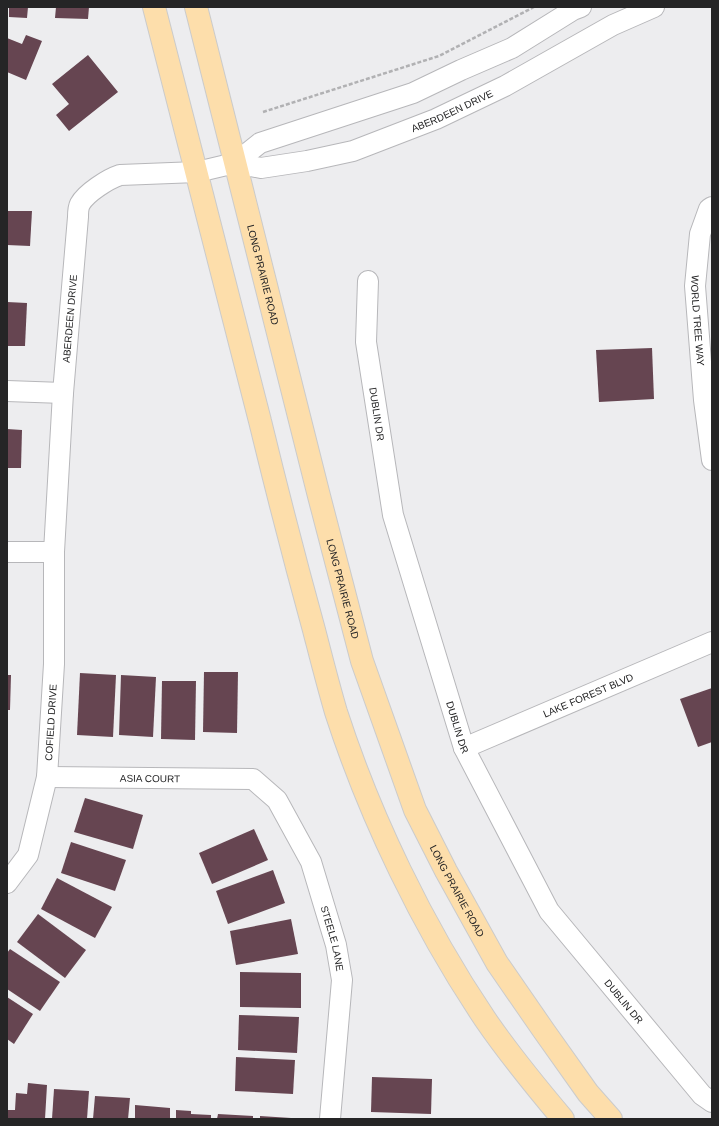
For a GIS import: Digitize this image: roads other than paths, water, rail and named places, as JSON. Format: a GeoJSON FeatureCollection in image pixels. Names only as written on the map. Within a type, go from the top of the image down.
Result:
{"type":"FeatureCollection","features":[{"type":"Feature","properties":{"kind":"main road"},"geometry":{"type":"LineString","coordinates":[[154,7],[293,553],[336,711],[359,774],[387,840],[422,913],[452,967],[498,1037],[524,1072],[563,1119]]}},
{"type":"Feature","properties":{"kind":"main road","name":"LONG PRAIRIE ROAD"},"geometry":{"type":"LineString","coordinates":[[196,7],[320,503],[362,661],[415,810],[446,871],[497,964],[588,1093],[611,1119]]}},
{"type":"Feature","properties":{"kind":"street","name":"ABERDEEN DRIVE"},"geometry":{"type":"LineString","coordinates":[[54,552],[63,393],[80,204],[100,185],[120,175],[197,172],[235,162],[260,143],[413,92],[512,48],[573,10],[581,7]]}},
{"type":"Feature","properties":{"kind":"street","name":"ABERDEEN DRIVE"},"geometry":{"type":"LineString","coordinates":[[235,162],[261,168],[307,161],[353,151],[436,119],[505,86],[613,25],[654,7]]}},
{"type":"Feature","properties":{"kind":"street","name":"WORLD TREE WAY"},"geometry":{"type":"LineString","coordinates":[[712,207],[709,209],[700,234],[695,286],[704,400],[712,460]]}},
{"type":"Feature","properties":{"kind":"street","name":"DUBLIN DR"},"geometry":{"type":"LineString","coordinates":[[368,281],[366,342],[393,515],[464,748],[549,911],[702,1095],[712,1102]]}},
{"type":"Feature","properties":{"kind":"street"},"geometry":{"type":"LineString","coordinates":[[7,391],[63,393]]}},
{"type":"Feature","properties":{"kind":"street"},"geometry":{"type":"LineString","coordinates":[[7,552],[54,552]]}},
{"type":"Feature","properties":{"kind":"street","name":"COFIELD DRIVE"},"geometry":{"type":"LineString","coordinates":[[7,883],[28,855],[47,777],[54,664],[54,552]]}},
{"type":"Feature","properties":{"kind":"street","name":"LAKE FOREST BLVD"},"geometry":{"type":"LineString","coordinates":[[464,748],[712,642]]}},
{"type":"Feature","properties":{"kind":"street","name":"ASIA COURT"},"geometry":{"type":"LineString","coordinates":[[47,777],[253,780]]}},
{"type":"Feature","properties":{"kind":"street","name":"STEELE LANE"},"geometry":{"type":"LineString","coordinates":[[253,780],[277,800],[311,862],[336,945],[342,980],[330,1119]]}}]}
